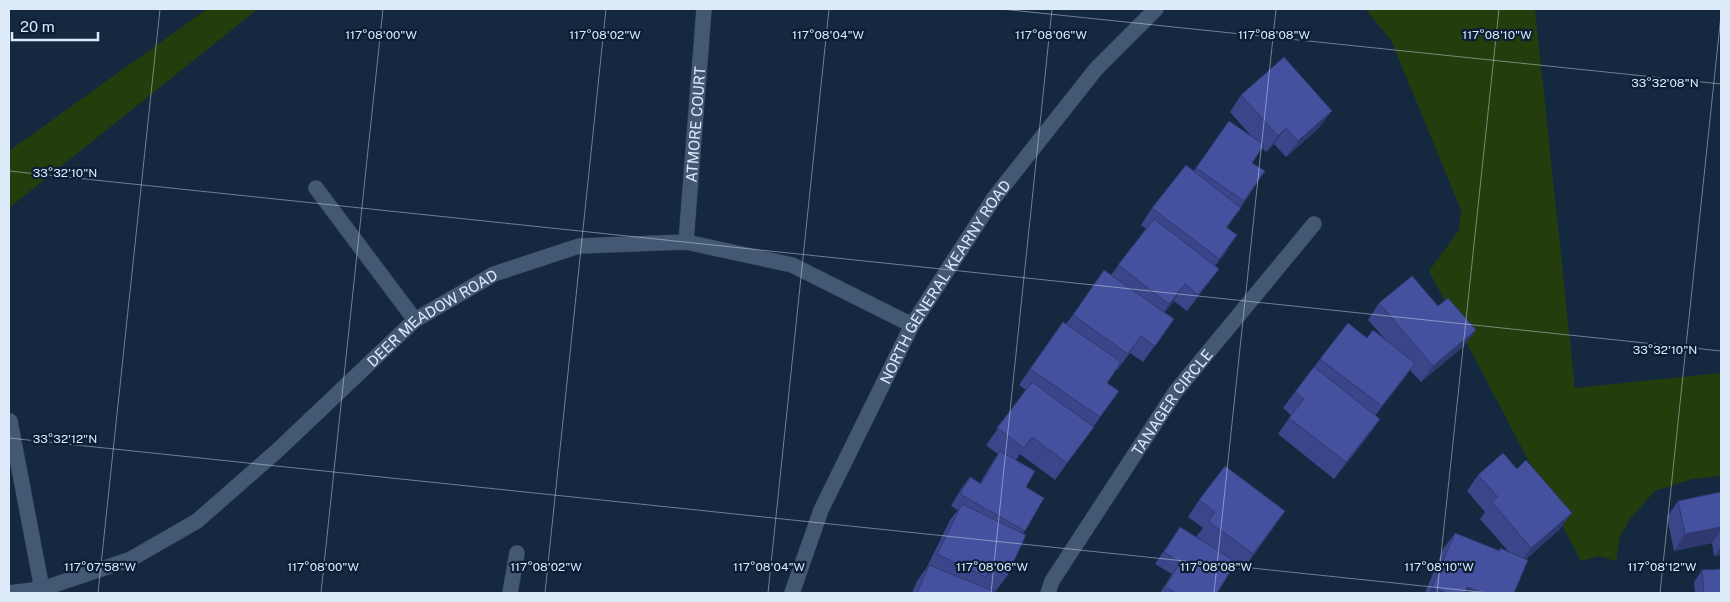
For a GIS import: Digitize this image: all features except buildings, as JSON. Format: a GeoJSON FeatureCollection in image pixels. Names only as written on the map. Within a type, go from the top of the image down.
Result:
{"type":"FeatureCollection","features":[{"type":"Feature","properties":{"kind":"street","name":"ATMORE COURT"},"geometry":{"type":"LineString","coordinates":[[686,242],[704,9]]}},
{"type":"Feature","properties":{"kind":"street","name":"NORTH GENERAL KEARNY ROAD"},"geometry":{"type":"LineString","coordinates":[[792,593],[820,510],[912,325],[994,198],[1096,69],[1156,9]]}},
{"type":"Feature","properties":{"kind":"street"},"geometry":{"type":"LineString","coordinates":[[316,188],[416,320]]}},
{"type":"Feature","properties":{"kind":"street","name":"TANAGER CIRCLE"},"geometry":{"type":"LineString","coordinates":[[1048,593],[1052,581],[1176,392],[1314,224]]}},
{"type":"Feature","properties":{"kind":"street","name":"DEER MEADOW ROAD"},"geometry":{"type":"LineString","coordinates":[[9,592],[42,589],[131,559],[198,521],[278,450],[416,320],[494,274],[579,246],[686,242],[792,265],[912,325]]}},
{"type":"Feature","properties":{"kind":"street"},"geometry":{"type":"LineString","coordinates":[[10,420],[42,589]]}},
{"type":"Feature","properties":{"kind":"street"},"geometry":{"type":"LineString","coordinates":[[510,593],[517,553]]}},
{"type":"Feature","properties":{"kind":"green space"},"geometry":{"type":"Polygon","coordinates":[[[207,9],[258,9],[9,208],[9,151],[207,9]]]}},
{"type":"Feature","properties":{"kind":"green space"},"geometry":{"type":"Polygon","coordinates":[[[1365,9],[1535,9],[1575,388],[1721,373],[1721,476],[1692,479],[1655,491],[1630,519],[1620,537],[1616,561],[1599,556],[1581,561],[1429,271],[1459,230],[1461,210],[1391,40],[1365,9]]]}}]}
